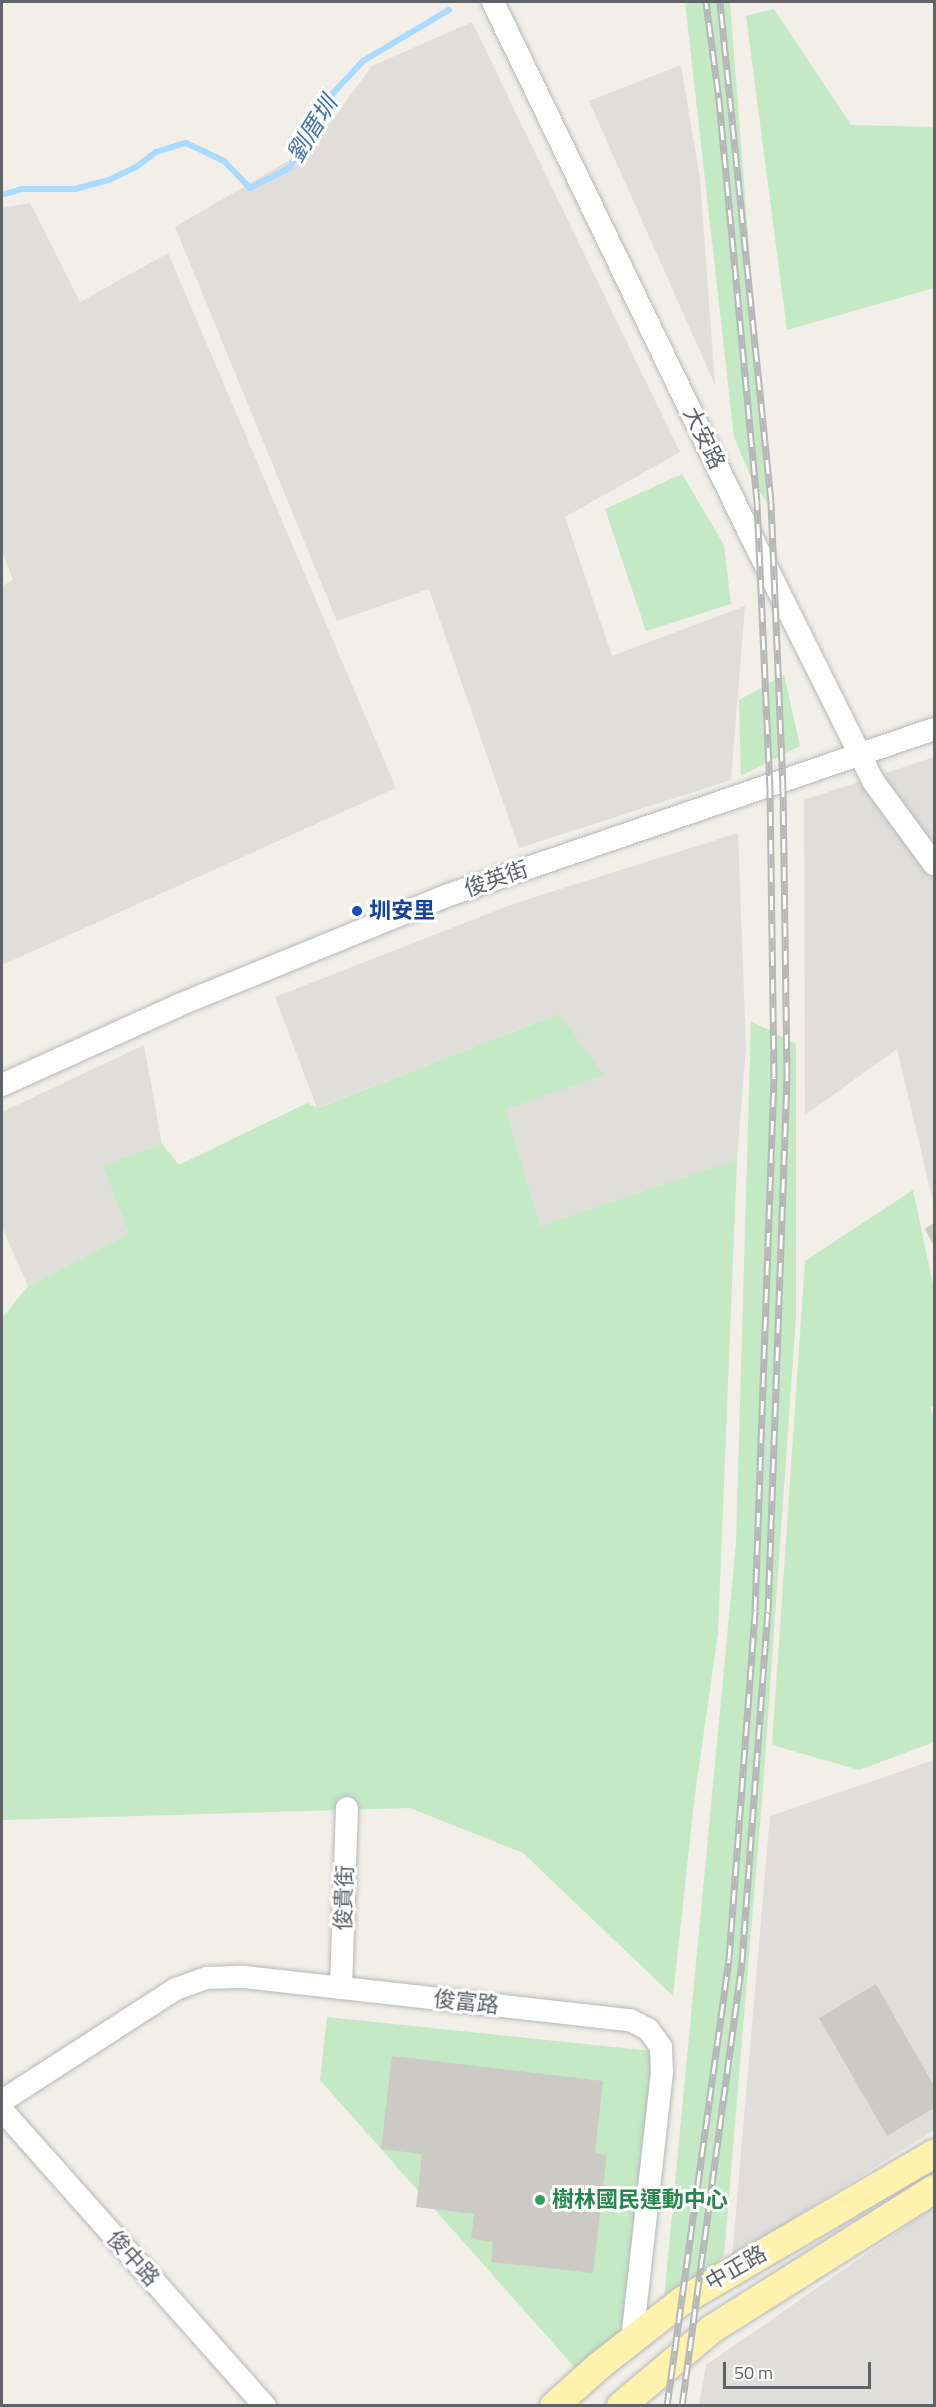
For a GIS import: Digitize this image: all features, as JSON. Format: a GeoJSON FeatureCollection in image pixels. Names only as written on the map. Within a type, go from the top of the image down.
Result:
{"type":"FeatureCollection","features":[{"type":"Feature","properties":{"kind":"main road","name":"中正路"},"geometry":{"type":"LineString","coordinates":[[554,2406],[600,2365],[682,2301],[713,2280],[934,2154]]}},
{"type":"Feature","properties":{"kind":"main road","name":"中正路"},"geometry":{"type":"LineString","coordinates":[[624,2403],[712,2329],[934,2189]]}},
{"type":"Feature","properties":{"kind":"main road"},"geometry":{"type":"LineString","coordinates":[[600,2365],[624,2403]]}},
{"type":"Feature","properties":{"kind":"street","name":"大安路"},"geometry":{"type":"LineString","coordinates":[[494,2],[748,530],[873,781],[934,864]]}},
{"type":"Feature","properties":{"kind":"street","name":"俊英街"},"geometry":{"type":"LineString","coordinates":[[2,1085],[163,1012],[449,895],[934,729]]}},
{"type":"Feature","properties":{"kind":"street","name":"俊貴街"},"geometry":{"type":"LineString","coordinates":[[341,1988],[347,1808]]}},
{"type":"Feature","properties":{"kind":"street","name":"俊富路"},"geometry":{"type":"LineString","coordinates":[[2,2101],[176,1989],[207,1978],[244,1977],[630,2020],[648,2029],[660,2047],[662,2072],[632,2340]]}},
{"type":"Feature","properties":{"kind":"street","name":"俊中路"},"geometry":{"type":"LineString","coordinates":[[2,2110],[265,2406]]}},
{"type":"Feature","properties":{"kind":"shaded area"},"geometry":{"type":"Polygon","coordinates":[[[472,22],[680,452],[565,517],[612,656],[745,606],[731,780],[519,848],[429,589],[337,621],[175,227],[312,147],[372,66],[472,22]]]}},
{"type":"Feature","properties":{"kind":"shaded area"},"geometry":{"type":"Polygon","coordinates":[[[681,65],[700,179],[715,385],[589,101],[681,65]]]}},
{"type":"Feature","properties":{"kind":"shaded area"},"geometry":{"type":"Polygon","coordinates":[[[30,203],[80,302],[168,253],[396,788],[2,965],[2,586],[13,580],[2,552],[2,208],[30,203]]]}},
{"type":"Feature","properties":{"kind":"shaded area"},"geometry":{"type":"Polygon","coordinates":[[[934,757],[934,1206],[897,1049],[805,1115],[804,800],[934,757]]]}},
{"type":"Feature","properties":{"kind":"shaded area"},"geometry":{"type":"Polygon","coordinates":[[[738,833],[746,1047],[737,1159],[540,1226],[506,1109],[559,1014],[317,1108],[275,997],[516,903],[738,833]]]}},
{"type":"Feature","properties":{"kind":"shaded area"},"geometry":{"type":"Polygon","coordinates":[[[144,1045],[162,1144],[102,1166],[129,1234],[28,1286],[2,1227],[2,1112],[144,1045]]]}},
{"type":"Feature","properties":{"kind":"shaded area"},"geometry":{"type":"Polygon","coordinates":[[[934,1760],[934,2130],[732,2257],[770,1816],[934,1760]]]}},
{"type":"Feature","properties":{"kind":"shaded area"},"geometry":{"type":"Polygon","coordinates":[[[934,2207],[934,2405],[699,2405],[706,2365],[934,2207]]]}},
{"type":"Feature","properties":{"kind":"green space"},"geometry":{"type":"Polygon","coordinates":[[[685,2],[730,2],[769,506],[752,480],[734,437],[685,2]]]}},
{"type":"Feature","properties":{"kind":"green space"},"geometry":{"type":"Polygon","coordinates":[[[774,9],[851,125],[934,127],[934,288],[787,330],[746,16],[774,9]]]}},
{"type":"Feature","properties":{"kind":"green space"},"geometry":{"type":"Polygon","coordinates":[[[682,474],[724,545],[731,604],[646,631],[605,509],[682,474]]]}},
{"type":"Feature","properties":{"kind":"green space"},"geometry":{"type":"Polygon","coordinates":[[[784,675],[800,746],[741,776],[739,700],[784,675]]]}},
{"type":"Feature","properties":{"kind":"green space"},"geometry":{"type":"Polygon","coordinates":[[[559,1014],[604,1075],[506,1109],[540,1226],[737,1159],[718,1633],[694,1802],[673,1996],[523,1853],[410,1808],[2,1820],[2,1318],[28,1286],[129,1234],[102,1166],[162,1144],[179,1165],[307,1103],[318,1108],[559,1014]]]}},
{"type":"Feature","properties":{"kind":"green space"},"geometry":{"type":"Polygon","coordinates":[[[751,1021],[796,1044],[796,1316],[763,1788],[724,2256],[663,2309],[736,1543],[751,1021]]]}},
{"type":"Feature","properties":{"kind":"green space"},"geometry":{"type":"Polygon","coordinates":[[[913,1190],[934,1289],[934,1405],[930,1407],[934,1419],[934,1742],[859,1770],[772,1745],[805,1261],[913,1190]]]}},
{"type":"Feature","properties":{"kind":"green space","name":"樹林國民運動中心"},"geometry":{"type":"Polygon","coordinates":[[[327,2017],[671,2053],[638,2320],[576,2369],[320,2080],[327,2017]]]}},
{"type":"Feature","properties":{"kind":"building"},"geometry":{"type":"Polygon","coordinates":[[[934,1223],[934,1246],[925,1229],[934,1223]]]}},
{"type":"Feature","properties":{"kind":"building"},"geometry":{"type":"Polygon","coordinates":[[[876,1984],[934,2086],[934,2108],[887,2136],[819,2018],[876,1984]]]}},
{"type":"Feature","properties":{"kind":"building","name":"樹林國民運動中心"},"geometry":{"type":"Polygon","coordinates":[[[392,2056],[603,2081],[595,2153],[607,2155],[593,2273],[491,2262],[493,2242],[471,2239],[474,2214],[416,2207],[422,2154],[381,2149],[392,2056]]]}},
{"type":"Feature","properties":{"kind":"waterway","name":"劉厝圳"},"geometry":{"type":"LineString","coordinates":[[2,195],[22,189],[75,189],[109,180],[136,167],[156,152],[186,143],[224,161],[250,188],[289,168],[305,145],[333,93],[363,61],[449,10]]}},
{"type":"Feature","properties":{"kind":"railway"},"geometry":{"type":"LineString","coordinates":[[667,2406],[729,1959],[755,1610],[774,1077],[770,789],[757,502],[718,92],[706,2]]}},
{"type":"Feature","properties":{"kind":"railway"},"geometry":{"type":"LineString","coordinates":[[682,2406],[742,1962],[768,1612],[787,1076],[783,789],[771,501],[720,2]]}},
{"type":"Feature","properties":{"kind":"place","name":"圳安里"},"geometry":{"type":"Point","coordinates":[357,911]}},
{"type":"Feature","properties":{"kind":"place","name":"樹林國民運動中心"},"geometry":{"type":"Point","coordinates":[540,2200]}}]}
